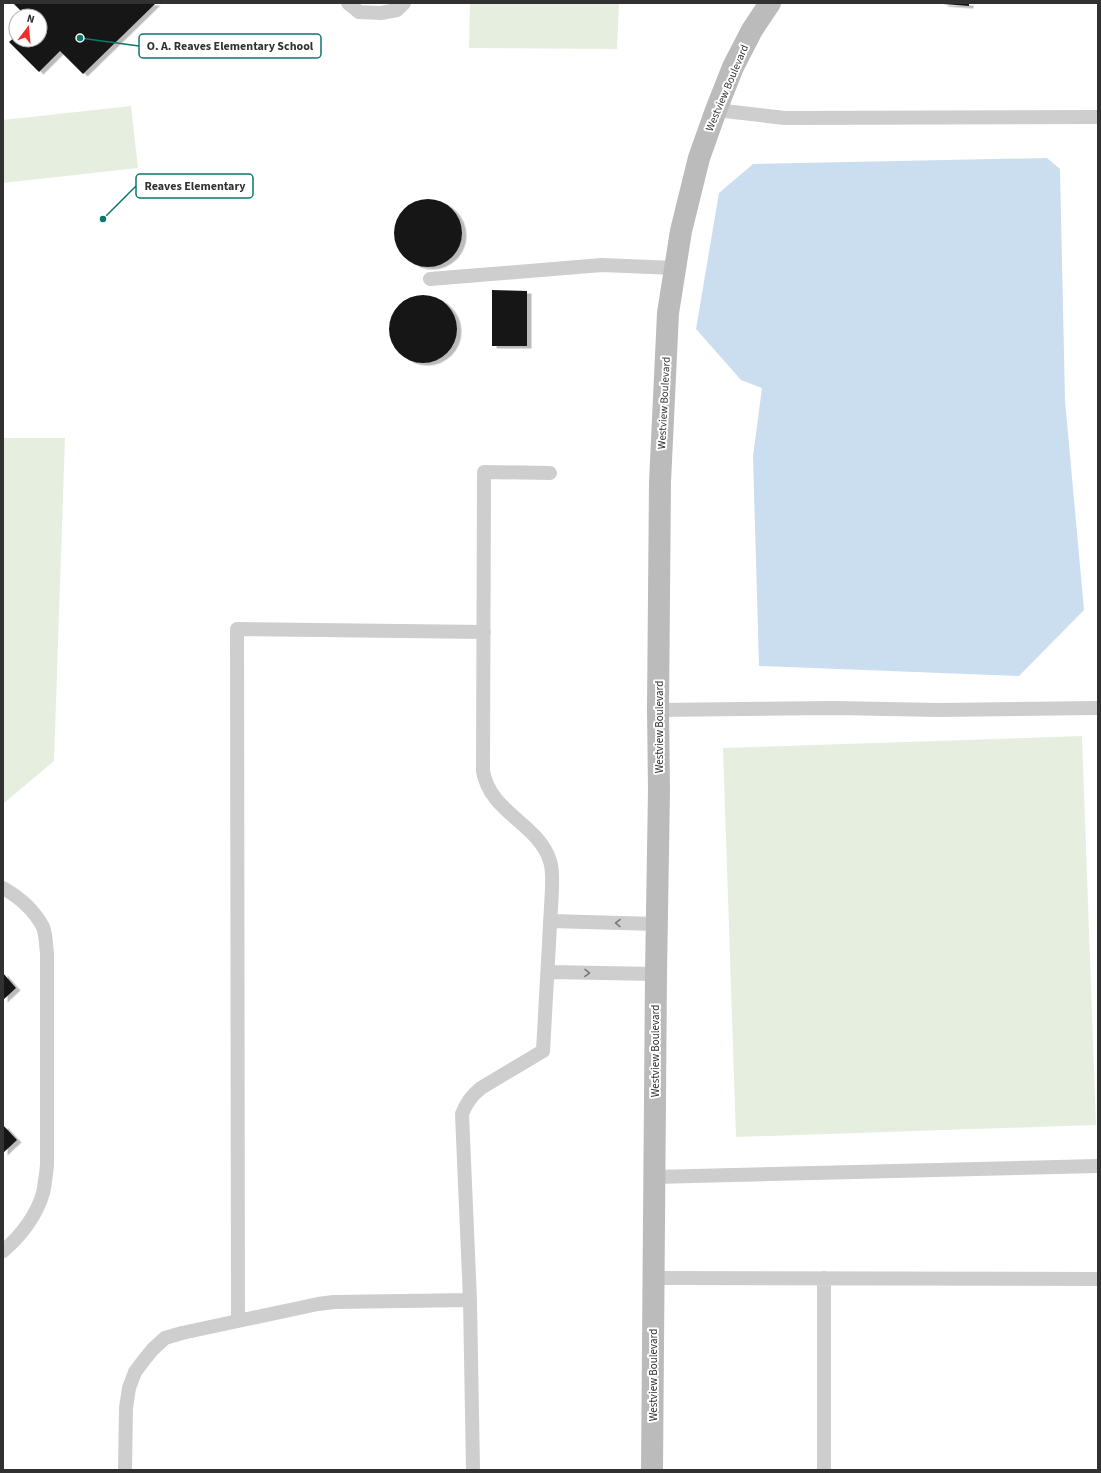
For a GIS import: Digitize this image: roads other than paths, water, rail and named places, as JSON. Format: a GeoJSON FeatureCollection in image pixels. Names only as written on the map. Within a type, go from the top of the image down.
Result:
{"type":"FeatureCollection","features":[{"type":"Feature","properties":{"kind":"street","name":"Westview Boulevard"},"geometry":{"type":"LineString","coordinates":[[652,1470],[659,790],[658,710],[660,482],[668,313],[681,231],[699,158],[716,110],[736,61],[752,30],[770,3]]}},
{"type":"Feature","properties":{"kind":"lane"},"geometry":{"type":"LineString","coordinates":[[348,3],[359,12],[381,13],[397,10],[404,3]]}},
{"type":"Feature","properties":{"kind":"lane"},"geometry":{"type":"LineString","coordinates":[[716,110],[785,118],[1098,117]]}},
{"type":"Feature","properties":{"kind":"lane"},"geometry":{"type":"LineString","coordinates":[[430,279],[602,265],[675,268]]}},
{"type":"Feature","properties":{"kind":"lane"},"geometry":{"type":"LineString","coordinates":[[473,1470],[470,1300],[461,1122],[462,1114],[465,1105],[472,1095],[481,1088],[543,1051],[552,875],[551,862],[546,850],[532,832],[494,798],[483,771],[484,472],[550,473]]}},
{"type":"Feature","properties":{"kind":"lane"},"geometry":{"type":"LineString","coordinates":[[238,1321],[236,629],[484,632]]}},
{"type":"Feature","properties":{"kind":"lane"},"geometry":{"type":"LineString","coordinates":[[658,710],[835,708],[938,710],[1098,708]]}},
{"type":"Feature","properties":{"kind":"lane"},"geometry":{"type":"LineString","coordinates":[[3,888],[17,896],[30,908],[43,928],[47,954],[47,1165],[43,1193],[35,1213],[14,1241],[3,1251]]}},
{"type":"Feature","properties":{"kind":"lane"},"geometry":{"type":"LineString","coordinates":[[550,922],[657,924]]}},
{"type":"Feature","properties":{"kind":"lane"},"geometry":{"type":"LineString","coordinates":[[548,972],[656,974]]}},
{"type":"Feature","properties":{"kind":"lane"},"geometry":{"type":"LineString","coordinates":[[654,1177],[1098,1166]]}},
{"type":"Feature","properties":{"kind":"lane"},"geometry":{"type":"LineString","coordinates":[[654,1278],[1098,1279]]}},
{"type":"Feature","properties":{"kind":"lane"},"geometry":{"type":"LineString","coordinates":[[824,1278],[824,1470]]}},
{"type":"Feature","properties":{"kind":"lane"},"geometry":{"type":"LineString","coordinates":[[125,1470],[126,1408],[129,1388],[135,1372],[165,1338],[238,1321],[334,1302],[470,1300]]}},
{"type":"Feature","properties":{"kind":"water"},"geometry":{"type":"Polygon","coordinates":[[[1047,158],[1060,169],[1065,400],[1084,610],[1019,676],[759,666],[753,456],[762,388],[741,380],[696,329],[719,193],[753,164],[1047,158]]]}},
{"type":"Feature","properties":{"kind":"place","name":"O. A. Reaves Elementary School"},"geometry":{"type":"Point","coordinates":[80,38]}},
{"type":"Feature","properties":{"kind":"place","name":"Reaves Elementary"},"geometry":{"type":"Point","coordinates":[103,219]}}]}
